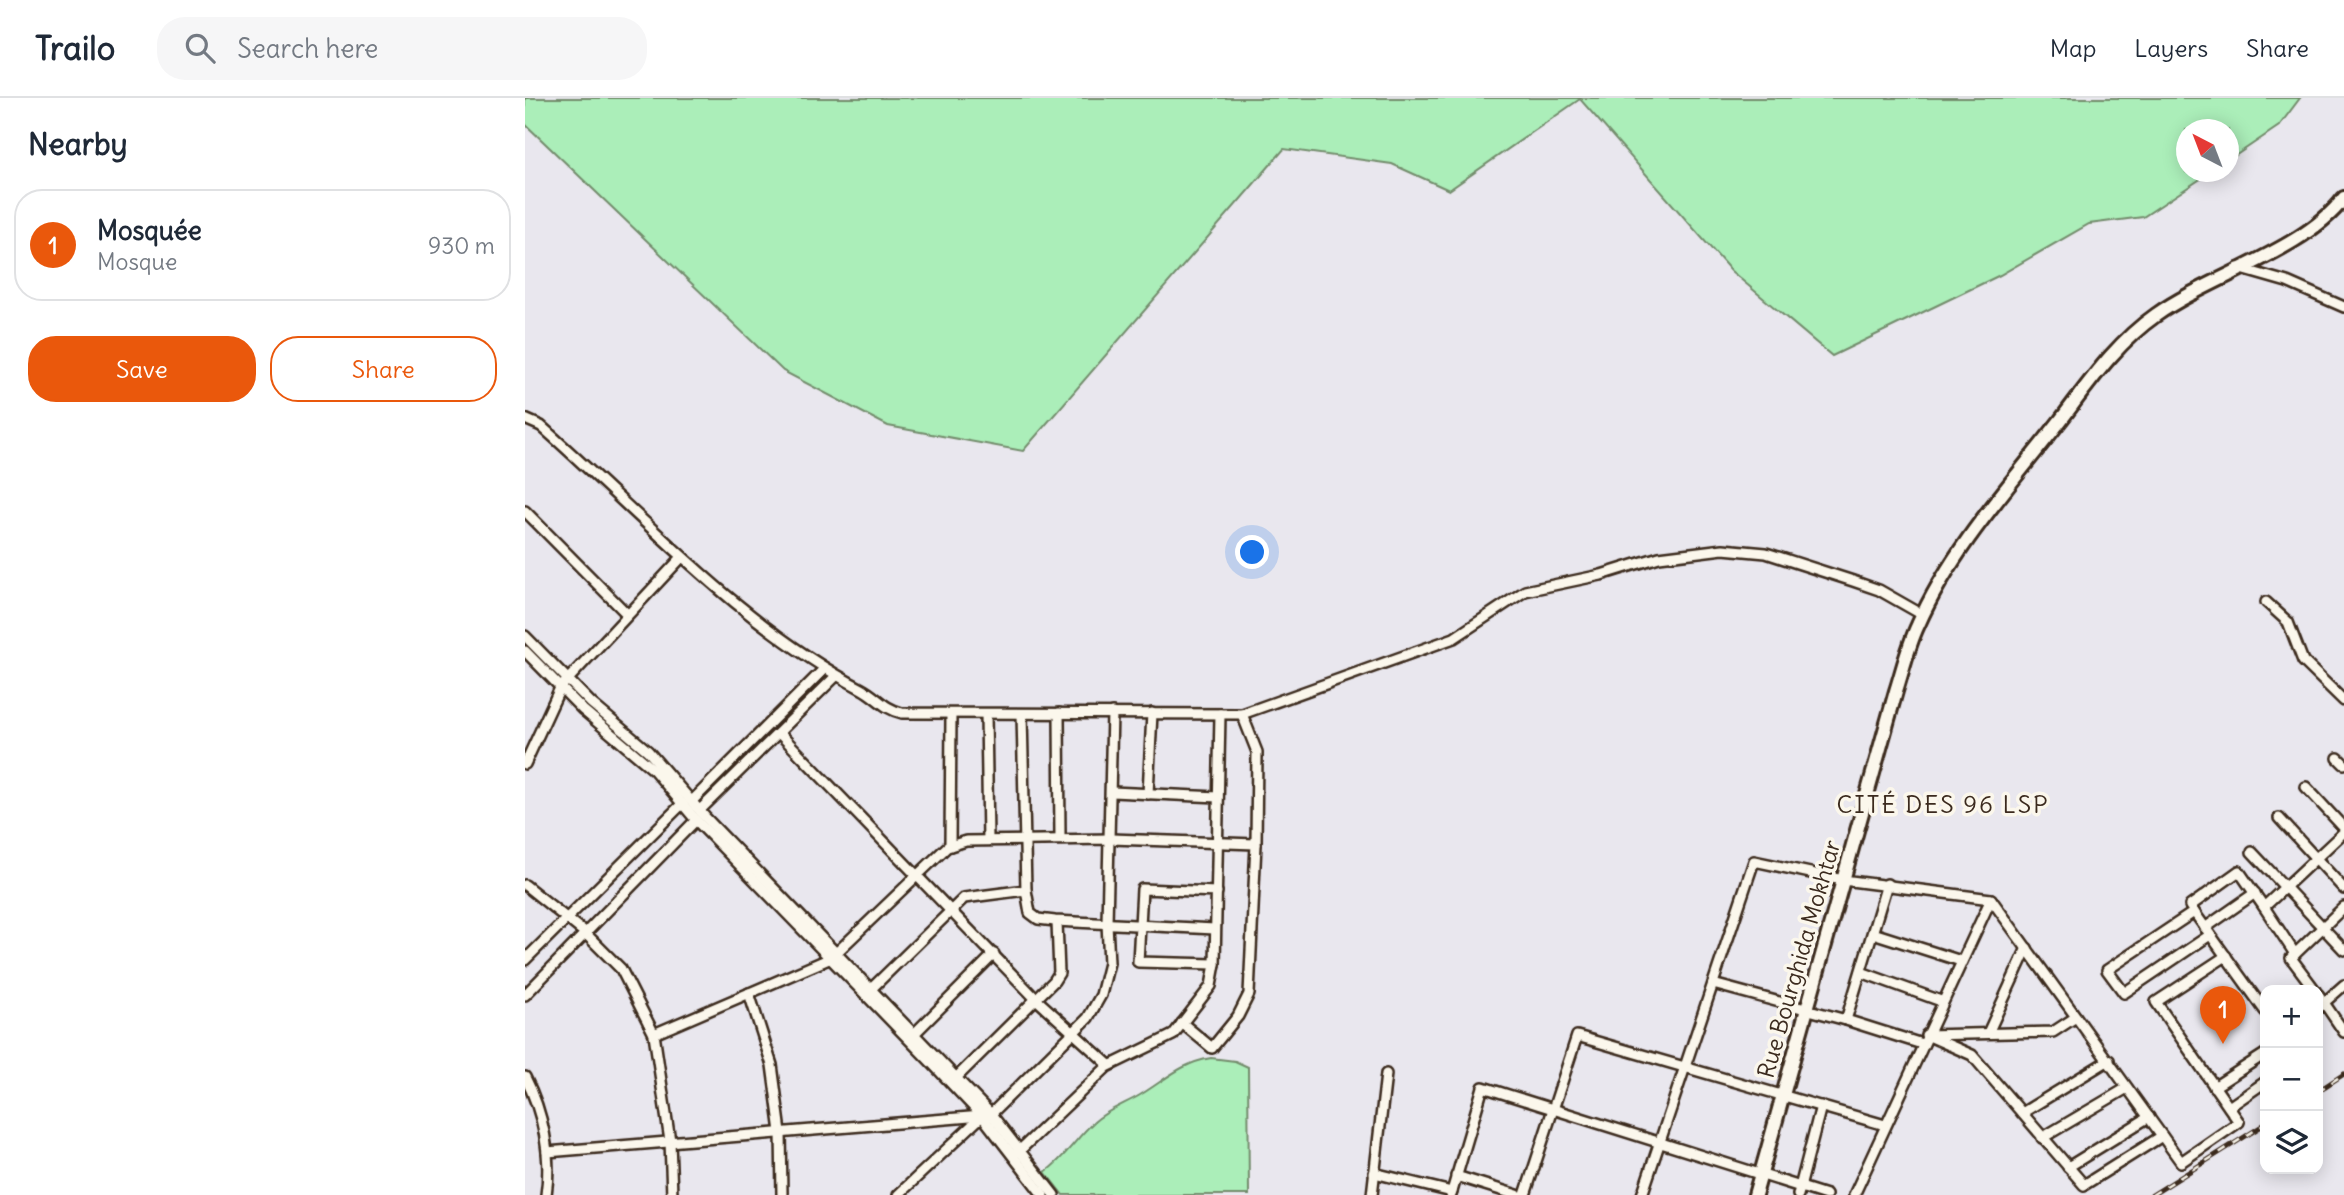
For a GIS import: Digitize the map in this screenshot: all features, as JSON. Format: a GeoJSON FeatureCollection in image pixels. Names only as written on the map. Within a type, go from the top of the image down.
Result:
{"type":"FeatureCollection","features":[{"type":"Feature","properties":{"kind":"main road","name":"Rue Bourghida Mokhtar"},"geometry":{"type":"LineString","coordinates":[[1755,1195],[1805,1009],[1904,666],[1923,615],[1969,540],[2123,343],[2157,314],[2309,230],[2333,212],[2344,198]]}},
{"type":"Feature","properties":{"kind":"street"},"geometry":{"type":"LineString","coordinates":[[2238,268],[2287,282],[2344,307]]}},
{"type":"Feature","properties":{"kind":"street"},"geometry":{"type":"LineString","coordinates":[[525,420],[541,426],[606,483],[682,558],[824,669],[863,689],[893,710],[951,715],[1242,714],[1454,638],[1525,591],[1601,575],[1659,557],[1723,549],[1766,553],[1879,590],[1923,615]]}},
{"type":"Feature","properties":{"kind":"street"},"geometry":{"type":"LineString","coordinates":[[525,511],[627,614]]}},
{"type":"Feature","properties":{"kind":"street"},"geometry":{"type":"LineString","coordinates":[[525,764],[563,684],[682,558]]}},
{"type":"Feature","properties":{"kind":"street"},"geometry":{"type":"LineString","coordinates":[[2266,601],[2288,622],[2303,661],[2344,701]]}},
{"type":"Feature","properties":{"kind":"street"},"geometry":{"type":"LineString","coordinates":[[525,636],[563,684],[648,751],[833,956],[871,989],[912,1036],[957,1077],[1054,1195]]}},
{"type":"Feature","properties":{"kind":"street"},"geometry":{"type":"LineString","coordinates":[[525,651],[638,755],[696,820],[912,1036],[987,1115],[1043,1195]]}},
{"type":"Feature","properties":{"kind":"street"},"geometry":{"type":"LineString","coordinates":[[693,800],[824,669]]}},
{"type":"Feature","properties":{"kind":"street"},"geometry":{"type":"LineString","coordinates":[[700,810],[836,676]]}},
{"type":"Feature","properties":{"kind":"street"},"geometry":{"type":"LineString","coordinates":[[1059,713],[1061,839]]}},
{"type":"Feature","properties":{"kind":"street"},"geometry":{"type":"LineString","coordinates":[[898,1195],[1074,1032],[1088,1018],[1101,995],[1109,962],[1107,923],[1112,713]]}},
{"type":"Feature","properties":{"kind":"street"},"geometry":{"type":"LineString","coordinates":[[1148,794],[1152,713]]}},
{"type":"Feature","properties":{"kind":"street"},"geometry":{"type":"LineString","coordinates":[[1018,1152],[1109,1065],[1173,1035],[1211,986],[1215,964],[1220,713]]}},
{"type":"Feature","properties":{"kind":"street"},"geometry":{"type":"LineString","coordinates":[[986,714],[988,840]]}},
{"type":"Feature","properties":{"kind":"street"},"geometry":{"type":"LineString","coordinates":[[1022,714],[1026,890],[1030,913],[1038,919],[1057,922],[1215,929]]}},
{"type":"Feature","properties":{"kind":"street"},"geometry":{"type":"LineString","coordinates":[[1182,1023],[1212,1048],[1238,1016],[1249,994],[1257,752],[1242,714]]}},
{"type":"Feature","properties":{"kind":"street"},"geometry":{"type":"LineString","coordinates":[[950,846],[951,715]]}},
{"type":"Feature","properties":{"kind":"street"},"geometry":{"type":"LineString","coordinates":[[779,733],[1036,999],[1109,1065]]}},
{"type":"Feature","properties":{"kind":"street"},"geometry":{"type":"LineString","coordinates":[[2265,907],[2344,830],[2307,788]]}},
{"type":"Feature","properties":{"kind":"street"},"geometry":{"type":"LineString","coordinates":[[1112,792],[1218,797]]}},
{"type":"Feature","properties":{"kind":"street"},"geometry":{"type":"LineString","coordinates":[[525,960],[682,804]]}},
{"type":"Feature","properties":{"kind":"street"},"geometry":{"type":"LineString","coordinates":[[2279,818],[2344,889]]}},
{"type":"Feature","properties":{"kind":"street"},"geometry":{"type":"LineString","coordinates":[[525,995],[696,820]]}},
{"type":"Feature","properties":{"kind":"street"},"geometry":{"type":"LineString","coordinates":[[654,1034],[833,956],[950,846],[966,841],[1025,839],[1256,844]]}},
{"type":"Feature","properties":{"kind":"street"},"geometry":{"type":"LineString","coordinates":[[2252,852],[2344,950]]}},
{"type":"Feature","properties":{"kind":"street"},"geometry":{"type":"LineString","coordinates":[[1642,1195],[1754,861],[1843,880],[1991,899],[2181,1162],[2239,1122],[2156,1002],[2226,956]]}},
{"type":"Feature","properties":{"kind":"street"},"geometry":{"type":"LineString","coordinates":[[2260,1004],[2190,906],[2239,871],[2295,954]]}},
{"type":"Feature","properties":{"kind":"street"},"geometry":{"type":"LineString","coordinates":[[1846,1020],[1888,884]]}},
{"type":"Feature","properties":{"kind":"street"},"geometry":{"type":"LineString","coordinates":[[525,885],[585,933],[621,969],[654,1034],[670,1141],[672,1195]]}},
{"type":"Feature","properties":{"kind":"street"},"geometry":{"type":"LineString","coordinates":[[1215,964],[1137,962],[1142,889],[1217,892]]}},
{"type":"Feature","properties":{"kind":"street"},"geometry":{"type":"LineString","coordinates":[[871,989],[951,910],[970,895],[1026,890]]}},
{"type":"Feature","properties":{"kind":"street"},"geometry":{"type":"LineString","coordinates":[[2194,912],[2107,970],[2124,993],[2255,893]]}},
{"type":"Feature","properties":{"kind":"street"},"geometry":{"type":"LineString","coordinates":[[1854,1195],[1941,1001],[1991,899]]}},
{"type":"Feature","properties":{"kind":"street"},"geometry":{"type":"LineString","coordinates":[[2311,985],[2291,958],[2344,907]]}},
{"type":"Feature","properties":{"kind":"street"},"geometry":{"type":"LineString","coordinates":[[957,1077],[1059,973],[1057,922]]}},
{"type":"Feature","properties":{"kind":"street"},"geometry":{"type":"LineString","coordinates":[[1873,933],[1961,961]]}},
{"type":"Feature","properties":{"kind":"street"},"geometry":{"type":"LineString","coordinates":[[1988,1033],[2027,948]]}},
{"type":"Feature","properties":{"kind":"street"},"geometry":{"type":"LineString","coordinates":[[912,1036],[994,954]]}},
{"type":"Feature","properties":{"kind":"street"},"geometry":{"type":"LineString","coordinates":[[1861,972],[1941,1001]]}},
{"type":"Feature","properties":{"kind":"street"},"geometry":{"type":"LineString","coordinates":[[1713,984],[1972,1055],[2084,1185],[2162,1136]]}},
{"type":"Feature","properties":{"kind":"street"},"geometry":{"type":"LineString","coordinates":[[2323,1004],[2344,985]]}},
{"type":"Feature","properties":{"kind":"street"},"geometry":{"type":"LineString","coordinates":[[748,993],[772,1065],[781,1132],[782,1195]]}},
{"type":"Feature","properties":{"kind":"street"},"geometry":{"type":"LineString","coordinates":[[2323,1008],[2344,1032]]}},
{"type":"Feature","properties":{"kind":"street"},"geometry":{"type":"LineString","coordinates":[[1924,1040],[1988,1033],[2053,1032],[2076,1017]]}},
{"type":"Feature","properties":{"kind":"street"},"geometry":{"type":"LineString","coordinates":[[1525,1195],[1577,1036],[1885,1125]]}},
{"type":"Feature","properties":{"kind":"street"},"geometry":{"type":"LineString","coordinates":[[2214,1087],[2260,1057]]}},
{"type":"Feature","properties":{"kind":"street"},"geometry":{"type":"LineString","coordinates":[[2022,1113],[2109,1060]]}},
{"type":"Feature","properties":{"kind":"street"},"geometry":{"type":"LineString","coordinates":[[1372,1195],[1386,1074]]}},
{"type":"Feature","properties":{"kind":"street"},"geometry":{"type":"LineString","coordinates":[[525,1077],[541,1119],[547,1152],[546,1195]]}},
{"type":"Feature","properties":{"kind":"street"},"geometry":{"type":"LineString","coordinates":[[2229,1107],[2260,1085]]}},
{"type":"Feature","properties":{"kind":"street"},"geometry":{"type":"LineString","coordinates":[[1374,1173],[1451,1194],[1483,1087],[1762,1173],[1799,1191],[1826,1195]]}},
{"type":"Feature","properties":{"kind":"street"},"geometry":{"type":"LineString","coordinates":[[2042,1138],[2127,1088]]}},
{"type":"Feature","properties":{"kind":"street"},"geometry":{"type":"LineString","coordinates":[[1799,1191],[1821,1106]]}},
{"type":"Feature","properties":{"kind":"street"},"geometry":{"type":"LineString","coordinates":[[547,1152],[987,1115]]}},
{"type":"Feature","properties":{"kind":"street"},"geometry":{"type":"LineString","coordinates":[[2068,1167],[2149,1117]]}},
{"type":"Feature","properties":{"kind":"street"},"geometry":{"type":"LineString","coordinates":[[1456,1176],[1517,1195]]}},
{"type":"Feature","properties":{"kind":"green space"},"geometry":{"type":"Polygon","coordinates":[[[525,98],[2300,98],[2279,126],[2239,153],[2239,119],[2176,119],[2176,182],[2196,182],[2143,217],[2089,224],[2000,275],[1832,356],[1731,271],[1580,99],[1449,190],[1392,164],[1284,149],[1023,451],[888,426],[783,371],[525,124],[525,98]]]}},
{"type":"Feature","properties":{"kind":"green space"},"geometry":{"type":"Polygon","coordinates":[[[1211,1058],[1235,1061],[1248,1067],[1249,1195],[1063,1195],[1045,1172],[1059,1161],[1094,1122],[1182,1068],[1211,1058]]]}},
{"type":"Feature","properties":{"kind":"railway"},"geometry":{"type":"LineString","coordinates":[[2323,1088],[2344,1074]]}},
{"type":"Feature","properties":{"kind":"railway"},"geometry":{"type":"LineString","coordinates":[[2152,1195],[2260,1127]]}},
{"type":"Feature","properties":{"kind":"place","name":"Mosquée"},"geometry":{"type":"Point","coordinates":[2223,1044]}},
{"type":"Feature","properties":{"kind":"district","name":"CITÉ DES 96 LSP"},"geometry":{"type":"Point","coordinates":[1943,805]}}]}
